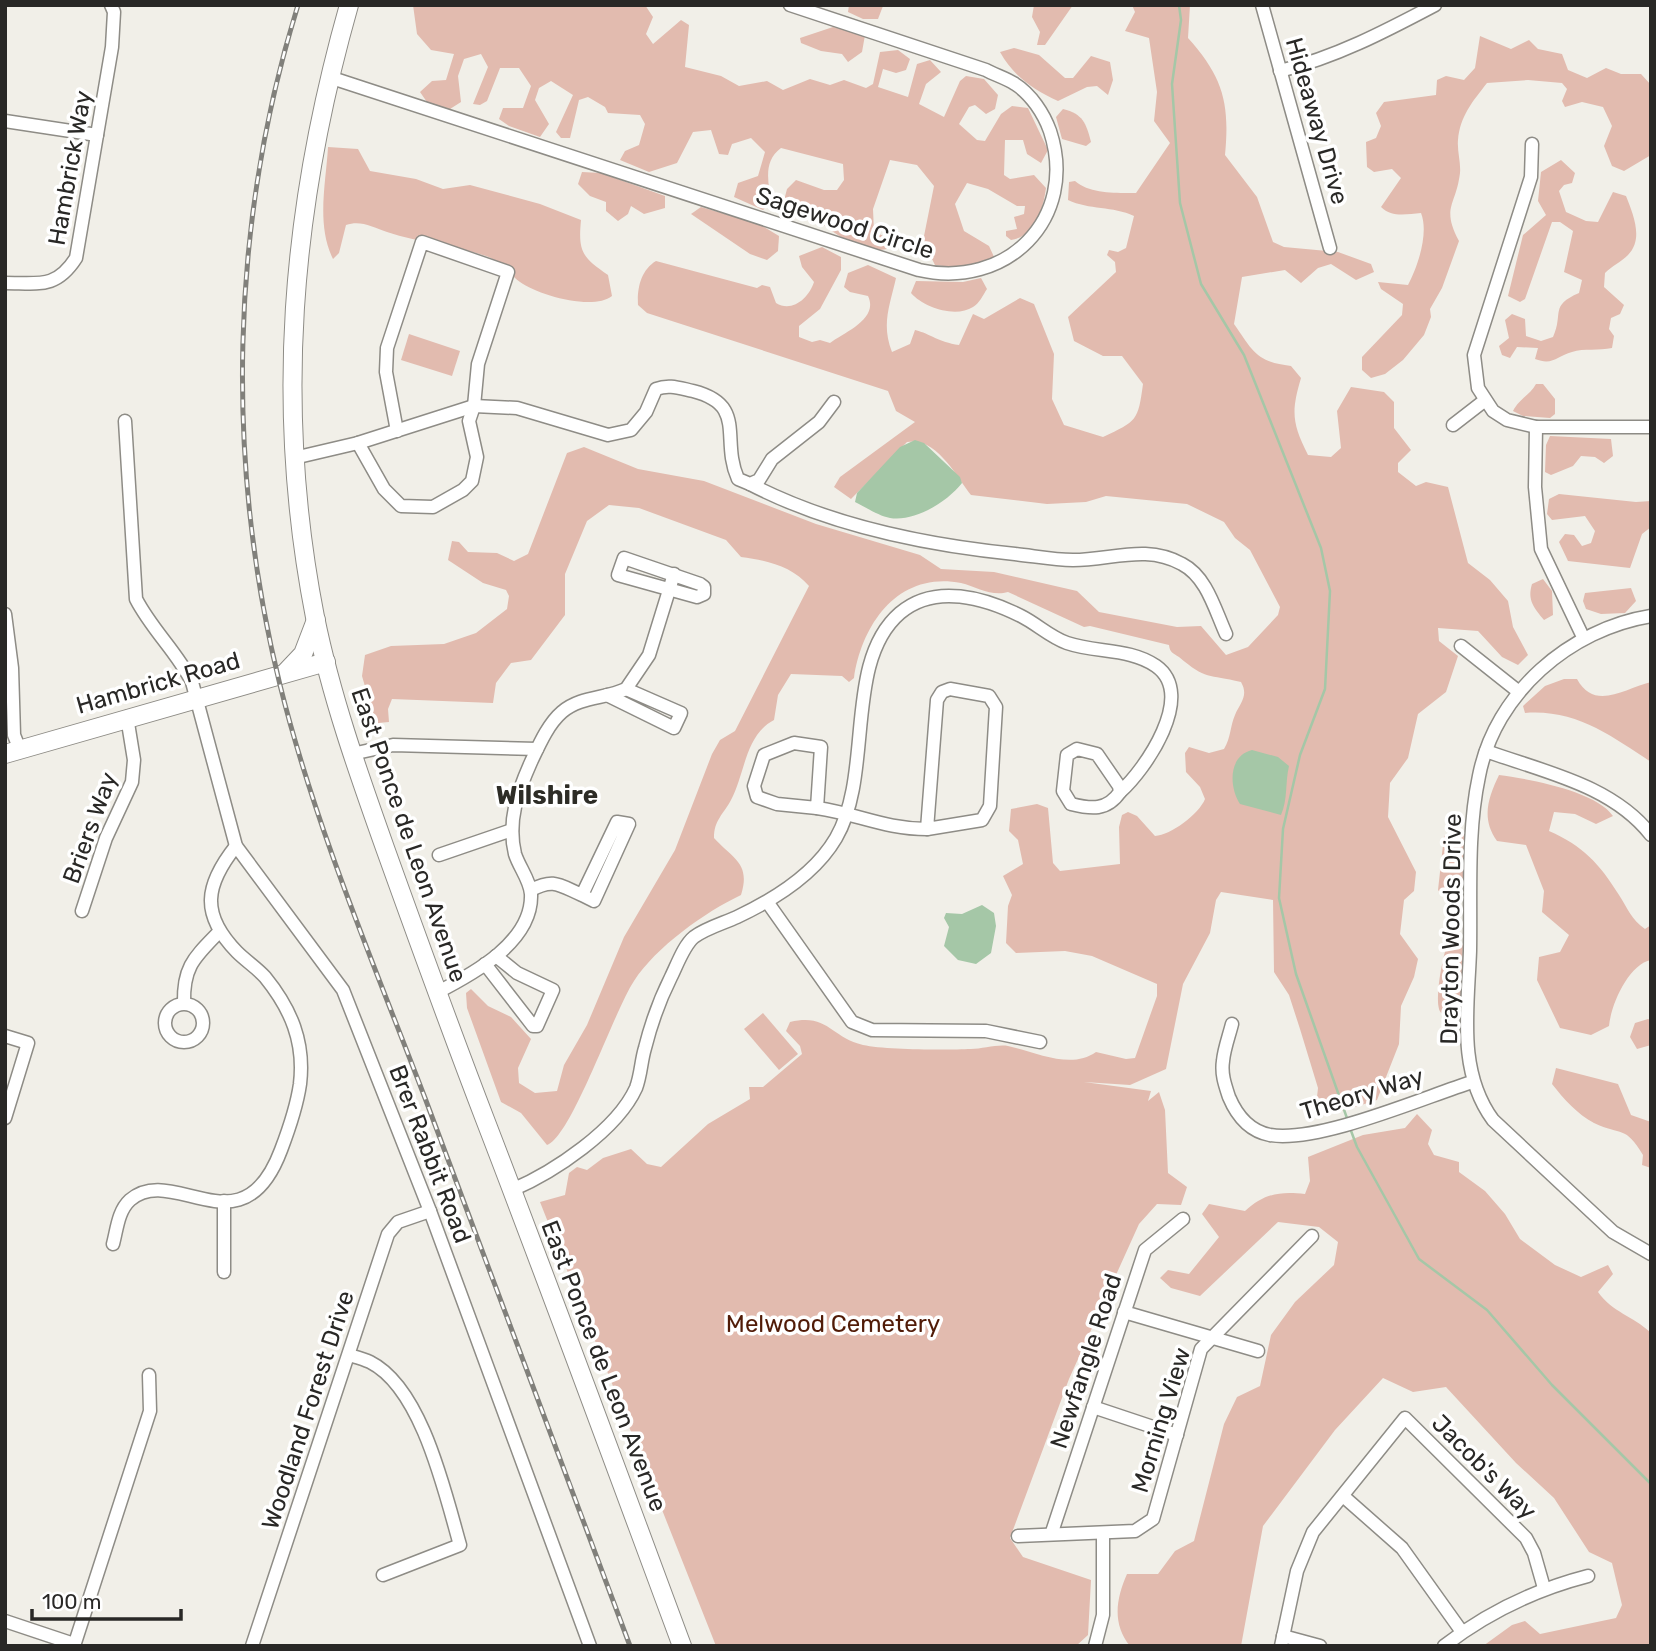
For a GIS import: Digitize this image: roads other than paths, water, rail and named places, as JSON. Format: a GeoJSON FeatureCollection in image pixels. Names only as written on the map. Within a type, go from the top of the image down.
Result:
{"type":"FeatureCollection","features":[{"type":"Feature","properties":{"kind":"main road","name":"East Ponce de Leon Avenue"},"geometry":{"type":"LineString","coordinates":[[349,5],[329,78],[310,167],[296,264],[293,323],[294,458],[302,540],[316,620],[334,697],[352,754],[436,993],[682,1646]]}},
{"type":"Feature","properties":{"kind":"main road"},"geometry":{"type":"LineString","coordinates":[[285,673],[303,654],[316,620]]}},
{"type":"Feature","properties":{"kind":"main road","name":"Hambrick Road"},"geometry":{"type":"LineString","coordinates":[[13,752],[196,697],[326,662]]}},
{"type":"Feature","properties":{"kind":"main road"},"geometry":{"type":"LineString","coordinates":[[285,673],[314,677],[334,697]]}},
{"type":"Feature","properties":{"kind":"street","name":"Hambrick Way"},"geometry":{"type":"LineString","coordinates":[[5,283],[55,281],[66,274],[76,258],[112,47],[114,12],[111,5]]}},
{"type":"Feature","properties":{"kind":"street","name":"Sagewood Circle"},"geometry":{"type":"LineString","coordinates":[[329,78],[919,270],[937,274],[969,274],[991,268],[1011,257],[1029,241],[1051,205],[1057,176],[1054,146],[1046,121],[1016,84],[986,70],[790,5]]}},
{"type":"Feature","properties":{"kind":"street","name":"Hideaway Drive"},"geometry":{"type":"LineString","coordinates":[[1262,5],[1330,248]]}},
{"type":"Feature","properties":{"kind":"street"},"geometry":{"type":"LineString","coordinates":[[1280,71],[1328,57],[1435,5]]}},
{"type":"Feature","properties":{"kind":"street"},"geometry":{"type":"LineString","coordinates":[[5,121],[97,135]]}},
{"type":"Feature","properties":{"kind":"street"},"geometry":{"type":"LineString","coordinates":[[1532,144],[1531,177],[1474,355],[1474,373],[1484,401],[1507,420],[1536,427],[1651,427]]}},
{"type":"Feature","properties":{"kind":"street"},"geometry":{"type":"LineString","coordinates":[[358,443],[384,489],[401,506],[433,507],[463,490],[472,481],[477,457],[469,421],[474,406],[478,364],[508,272],[422,242],[387,348],[386,372],[397,431]]}},
{"type":"Feature","properties":{"kind":"street"},"geometry":{"type":"LineString","coordinates":[[294,458],[358,443],[474,406],[517,408],[608,435],[631,430],[646,412],[656,389],[667,385],[713,396],[725,408],[730,424],[732,465],[738,479],[779,499],[897,536],[930,543],[1073,560],[1146,551],[1183,564],[1201,580],[1226,634]]}},
{"type":"Feature","properties":{"kind":"street"},"geometry":{"type":"LineString","coordinates":[[1453,425],[1484,401]]}},
{"type":"Feature","properties":{"kind":"street"},"geometry":{"type":"LineString","coordinates":[[750,484],[759,480],[772,458],[819,422],[834,402]]}},
{"type":"Feature","properties":{"kind":"street","name":"Brer Rabbit Road"},"geometry":{"type":"LineString","coordinates":[[125,421],[136,599],[148,621],[181,660],[196,697],[236,846],[342,990],[430,1210],[590,1646]]}},
{"type":"Feature","properties":{"kind":"street"},"geometry":{"type":"LineString","coordinates":[[1536,427],[1536,513],[1541,549],[1583,637]]}},
{"type":"Feature","properties":{"kind":"street"},"geometry":{"type":"LineString","coordinates":[[624,558],[700,584],[704,587],[704,594],[697,597],[669,590],[618,575],[624,558]]}},
{"type":"Feature","properties":{"kind":"street"},"geometry":{"type":"LineString","coordinates":[[436,993],[490,960],[517,933],[530,905],[531,890],[516,854],[512,831],[517,793],[537,749],[560,713],[576,702],[626,689],[649,655],[674,574]]}},
{"type":"Feature","properties":{"kind":"street"},"geometry":{"type":"LineString","coordinates":[[512,1190],[545,1176],[623,1111],[639,1079],[645,1048],[665,990],[693,937],[768,903],[820,860],[836,838],[848,813],[864,710],[866,676],[880,637],[901,612],[925,599],[952,595],[983,601],[1075,646],[1130,654],[1158,667],[1168,681],[1168,715],[1153,755],[1114,801],[1103,807],[1071,804],[1063,790],[1064,766],[1069,752],[1077,749],[1097,754],[1119,786],[1120,792]]}},
{"type":"Feature","properties":{"kind":"street"},"geometry":{"type":"LineString","coordinates":[[5,614],[12,668],[13,752]]}},
{"type":"Feature","properties":{"kind":"street","name":"Drayton Woods Drive"},"geometry":{"type":"LineString","coordinates":[[1651,616],[1625,620],[1583,637],[1553,659],[1519,692],[1486,751],[1474,813],[1467,1041],[1472,1082],[1480,1103],[1493,1120],[1613,1232],[1651,1254]]}},
{"type":"Feature","properties":{"kind":"street"},"geometry":{"type":"LineString","coordinates":[[1461,646],[1519,692]]}},
{"type":"Feature","properties":{"kind":"street"},"geometry":{"type":"LineString","coordinates":[[607,695],[674,728],[681,713],[626,689]]}},
{"type":"Feature","properties":{"kind":"street"},"geometry":{"type":"LineString","coordinates":[[817,808],[821,747],[794,743],[764,755],[754,786],[757,797],[777,804],[848,813],[889,828],[927,829],[982,820],[990,806],[997,727],[996,707],[989,696],[950,689],[942,692],[937,700],[927,829]]}},
{"type":"Feature","properties":{"kind":"street","name":"Briers Way"},"geometry":{"type":"LineString","coordinates":[[82,911],[106,838],[132,782],[134,760],[127,717]]}},
{"type":"Feature","properties":{"kind":"street"},"geometry":{"type":"LineString","coordinates":[[352,754],[393,745],[537,749]]}},
{"type":"Feature","properties":{"kind":"street"},"geometry":{"type":"LineString","coordinates":[[1486,751],[1598,791],[1629,810],[1651,835]]}},
{"type":"Feature","properties":{"kind":"street"},"geometry":{"type":"LineString","coordinates":[[531,890],[547,882],[554,883],[594,901],[629,824],[617,821],[582,895]]}},
{"type":"Feature","properties":{"kind":"street"},"geometry":{"type":"LineString","coordinates":[[439,855],[512,831]]}},
{"type":"Feature","properties":{"kind":"street"},"geometry":{"type":"LineString","coordinates":[[113,1244],[121,1212],[131,1200],[146,1192],[224,1201],[256,1193],[276,1164],[300,1086],[303,1052],[294,1023],[282,999],[262,974],[219,932],[212,913],[210,890],[222,864],[236,846]]}},
{"type":"Feature","properties":{"kind":"street"},"geometry":{"type":"LineString","coordinates":[[768,903],[852,1022],[872,1030],[986,1031],[1040,1042]]}},
{"type":"Feature","properties":{"kind":"street"},"geometry":{"type":"LineString","coordinates":[[184,1003],[184,984],[190,962],[219,932]]}},
{"type":"Feature","properties":{"kind":"street"},"geometry":{"type":"LineString","coordinates":[[490,960],[553,990],[537,1026],[533,1026],[490,960]]}},
{"type":"Feature","properties":{"kind":"street","name":"Theory Way"},"geometry":{"type":"LineString","coordinates":[[1232,1024],[1223,1061],[1223,1080],[1233,1106],[1246,1125],[1269,1135],[1297,1136],[1340,1125],[1472,1082]]}},
{"type":"Feature","properties":{"kind":"street"},"geometry":{"type":"LineString","coordinates":[[5,1036],[29,1043],[5,1118]]}},
{"type":"Feature","properties":{"kind":"street"},"geometry":{"type":"LineString","coordinates":[[224,1201],[224,1272]]}},
{"type":"Feature","properties":{"kind":"street","name":"Woodland Forest Drive"},"geometry":{"type":"LineString","coordinates":[[252,1646],[388,1234],[398,1222],[430,1210]]}},
{"type":"Feature","properties":{"kind":"street","name":"Newfangle Road"},"geometry":{"type":"LineString","coordinates":[[1052,1532],[1145,1250],[1183,1219]]}},
{"type":"Feature","properties":{"kind":"street","name":"Morning View"},"geometry":{"type":"LineString","coordinates":[[1018,1536],[1052,1532],[1103,1534],[1135,1531],[1153,1519],[1201,1349],[1312,1236]]}},
{"type":"Feature","properties":{"kind":"street"},"geometry":{"type":"LineString","coordinates":[[1124,1311],[1258,1352]]}},
{"type":"Feature","properties":{"kind":"street"},"geometry":{"type":"LineString","coordinates":[[349,1355],[369,1361],[386,1373],[401,1390],[442,1481],[460,1545],[383,1575]]}},
{"type":"Feature","properties":{"kind":"street"},"geometry":{"type":"LineString","coordinates":[[5,1621],[74,1645],[150,1411],[149,1375]]}},
{"type":"Feature","properties":{"kind":"street"},"geometry":{"type":"LineString","coordinates":[[1093,1407],[1177,1435]]}},
{"type":"Feature","properties":{"kind":"street","name":"Jacob's Way"},"geometry":{"type":"LineString","coordinates":[[1343,1496],[1405,1418],[1526,1538],[1534,1553],[1544,1588]]}},
{"type":"Feature","properties":{"kind":"street"},"geometry":{"type":"LineString","coordinates":[[1320,1646],[1282,1641],[1303,1551],[1314,1532],[1343,1496],[1402,1548],[1462,1632]]}},
{"type":"Feature","properties":{"kind":"street"},"geometry":{"type":"LineString","coordinates":[[1095,1646],[1103,1615],[1103,1534]]}},
{"type":"Feature","properties":{"kind":"street"},"geometry":{"type":"LineString","coordinates":[[1444,1646],[1462,1632],[1544,1588],[1588,1576]]}},
{"type":"Feature","properties":{"kind":"waterway"},"geometry":{"type":"LineString","coordinates":[[1179,5],[1181,20],[1172,84],[1180,203],[1201,284],[1244,355],[1321,548],[1330,591],[1325,689],[1300,755],[1283,829],[1279,898],[1296,974],[1348,1121]]}},
{"type":"Feature","properties":{"kind":"waterway"},"geometry":{"type":"LineString","coordinates":[[1350,1128],[1357,1147],[1419,1259],[1487,1310],[1552,1385],[1651,1484]]}},
{"type":"Feature","properties":{"kind":"railway"},"geometry":{"type":"LineString","coordinates":[[298,5],[275,88],[259,172],[248,258],[243,344],[244,430],[250,515],[262,601],[294,738],[328,842],[630,1646]]}},
{"type":"Feature","properties":{"kind":"district","name":"Wilshire"},"geometry":{"type":"Point","coordinates":[547,795]}},
{"type":"Feature","properties":{"kind":"park label","name":"Melwood Cemetery"},"geometry":{"type":"Point","coordinates":[833,1324]}}]}
